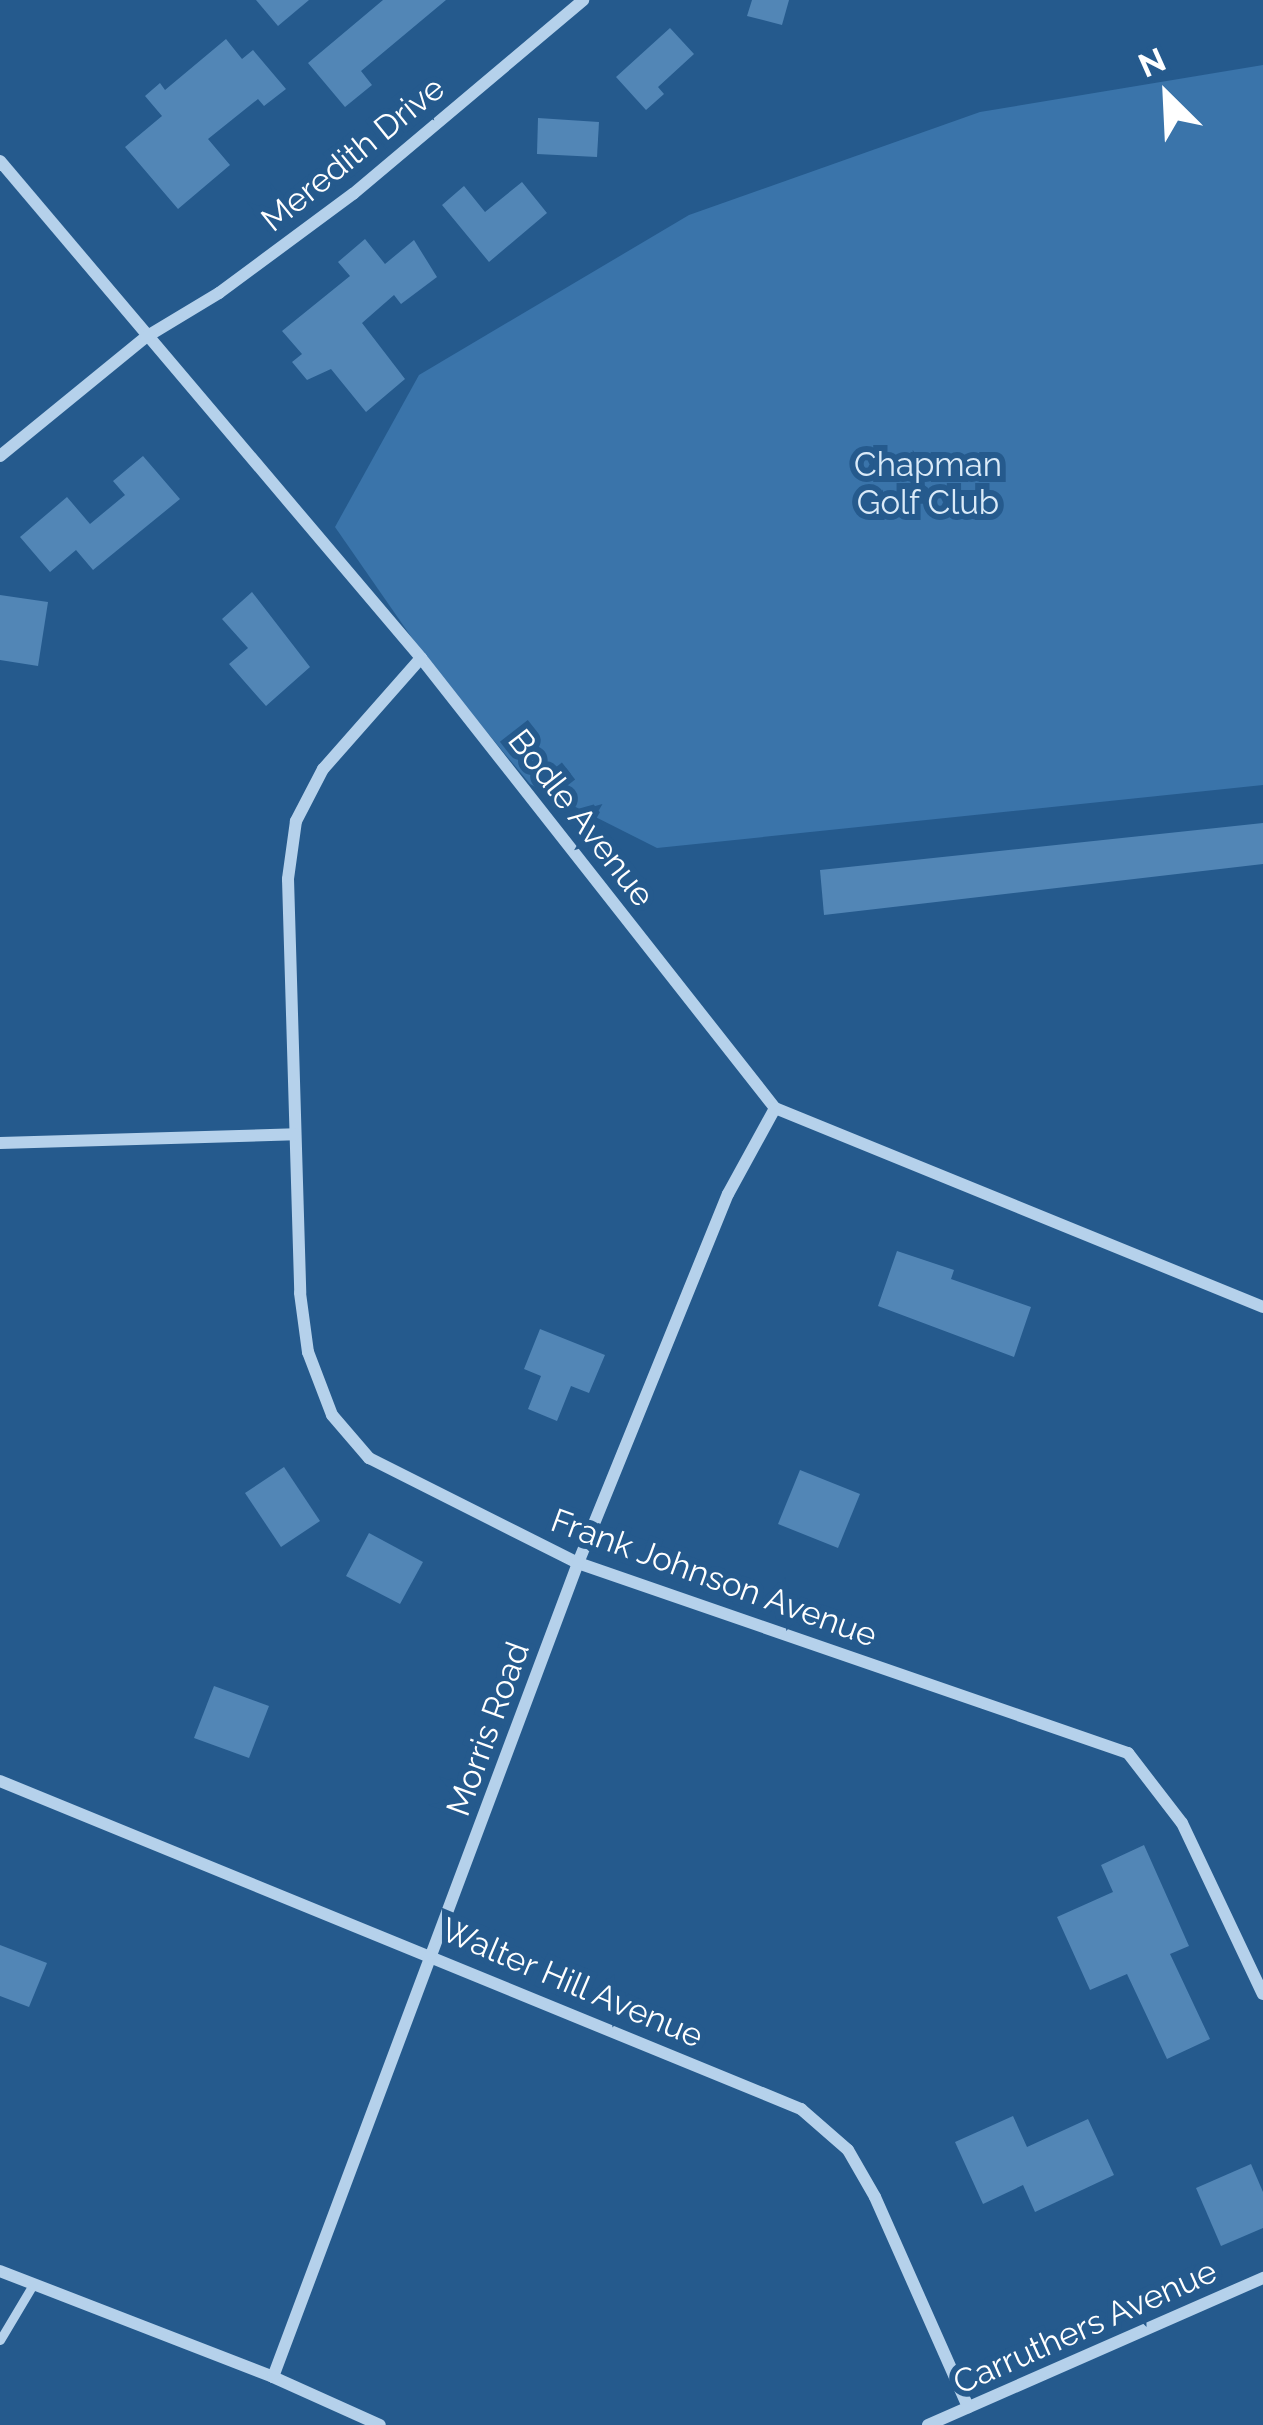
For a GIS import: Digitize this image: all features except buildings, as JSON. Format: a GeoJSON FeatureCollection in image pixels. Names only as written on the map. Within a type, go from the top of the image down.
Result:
{"type":"FeatureCollection","features":[{"type":"Feature","properties":{"kind":"street","name":"Meredith Drive"},"geometry":{"type":"LineString","coordinates":[[0,456],[146,337],[219,293],[352,194],[583,0]]}},
{"type":"Feature","properties":{"kind":"street","name":"Bodle Avenue"},"geometry":{"type":"LineString","coordinates":[[0,161],[421,658],[775,1108],[1263,1307]]}},
{"type":"Feature","properties":{"kind":"street","name":"Frank Johnson Avenue"},"geometry":{"type":"LineString","coordinates":[[421,658],[323,769],[296,821],[285,937],[308,1352],[332,1415],[370,1458],[578,1563],[1128,1753],[1182,1823],[1263,1994]]}},
{"type":"Feature","properties":{"kind":"street","name":"Morris Road"},"geometry":{"type":"LineString","coordinates":[[273,2377],[578,1563],[728,1194],[775,1108]]}},
{"type":"Feature","properties":{"kind":"street"},"geometry":{"type":"LineString","coordinates":[[0,1143],[295,1134]]}},
{"type":"Feature","properties":{"kind":"street","name":"Walter Hill Avenue"},"geometry":{"type":"LineString","coordinates":[[0,1781],[434,1954],[801,2109],[848,2150],[875,2198],[968,2407]]}},
{"type":"Feature","properties":{"kind":"street"},"geometry":{"type":"LineString","coordinates":[[0,2271],[273,2377],[380,2425]]}},
{"type":"Feature","properties":{"kind":"street","name":"Carruthers Avenue"},"geometry":{"type":"LineString","coordinates":[[928,2425],[1263,2278]]}},
{"type":"Feature","properties":{"kind":"lane"},"geometry":{"type":"LineString","coordinates":[[0,2340],[34,2283]]}},
{"type":"Feature","properties":{"kind":"green space","name":"Chapman Golf Club"},"geometry":{"type":"Polygon","coordinates":[[[1263,65],[1263,785],[657,848],[530,784],[428,661],[335,527],[419,375],[689,215],[980,112],[1263,65]]]}}]}
